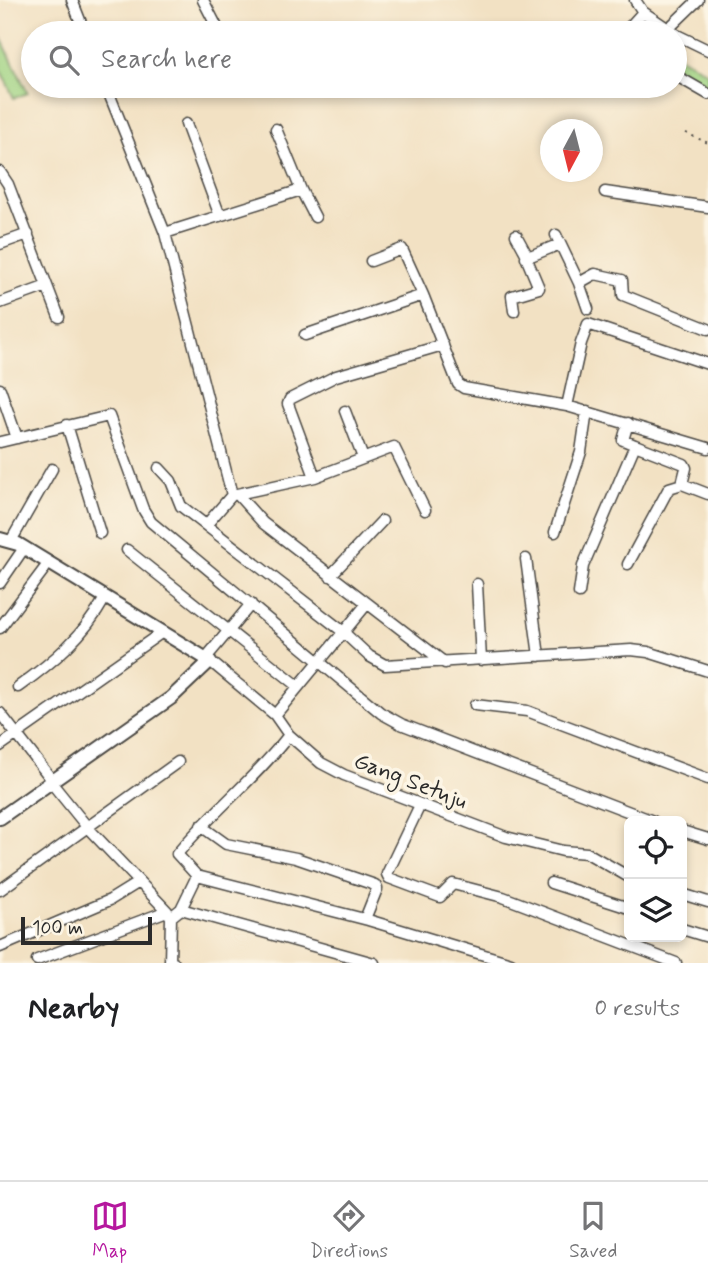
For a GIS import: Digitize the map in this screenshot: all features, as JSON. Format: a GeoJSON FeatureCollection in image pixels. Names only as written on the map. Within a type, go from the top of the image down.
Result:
{"type":"FeatureCollection","features":[{"type":"Feature","properties":{"kind":"street"},"geometry":{"type":"LineString","coordinates":[[72,0],[80,21]]}},
{"type":"Feature","properties":{"kind":"street"},"geometry":{"type":"LineString","coordinates":[[203,0],[213,21]]}},
{"type":"Feature","properties":{"kind":"street"},"geometry":{"type":"LineString","coordinates":[[635,0],[643,12],[656,21]]}},
{"type":"Feature","properties":{"kind":"street"},"geometry":{"type":"LineString","coordinates":[[681,21],[698,0]]}},
{"type":"Feature","properties":{"kind":"street"},"geometry":{"type":"LineString","coordinates":[[635,21],[643,12]]}},
{"type":"Feature","properties":{"kind":"street"},"geometry":{"type":"LineString","coordinates":[[687,40],[708,50]]}},
{"type":"Feature","properties":{"kind":"street"},"geometry":{"type":"LineString","coordinates":[[687,82],[708,94]]}},
{"type":"Feature","properties":{"kind":"street"},"geometry":{"type":"LineString","coordinates":[[111,98],[165,233],[234,494],[263,523],[366,605],[445,663]]}},
{"type":"Feature","properties":{"kind":"street"},"geometry":{"type":"LineString","coordinates":[[186,124],[220,216]]}},
{"type":"Feature","properties":{"kind":"street"},"geometry":{"type":"LineString","coordinates":[[276,129],[314,217]]}},
{"type":"Feature","properties":{"kind":"street"},"geometry":{"type":"LineString","coordinates":[[0,172],[28,234],[59,317]]}},
{"type":"Feature","properties":{"kind":"street"},"geometry":{"type":"LineString","coordinates":[[165,233],[301,190]]}},
{"type":"Feature","properties":{"kind":"street"},"geometry":{"type":"LineString","coordinates":[[604,192],[708,207]]}},
{"type":"Feature","properties":{"kind":"street"},"geometry":{"type":"LineString","coordinates":[[0,244],[28,234]]}},
{"type":"Feature","properties":{"kind":"street"},"geometry":{"type":"LineString","coordinates":[[514,311],[512,296],[539,288],[516,235]]}},
{"type":"Feature","properties":{"kind":"street"},"geometry":{"type":"LineString","coordinates":[[526,257],[558,239],[588,309]]}},
{"type":"Feature","properties":{"kind":"street"},"geometry":{"type":"LineString","coordinates":[[371,261],[402,248],[458,384],[464,388],[587,411],[708,448]]}},
{"type":"Feature","properties":{"kind":"street"},"geometry":{"type":"LineString","coordinates":[[579,283],[595,274],[620,279],[623,282],[623,295],[708,329]]}},
{"type":"Feature","properties":{"kind":"street"},"geometry":{"type":"LineString","coordinates":[[0,303],[47,286]]}},
{"type":"Feature","properties":{"kind":"street"},"geometry":{"type":"LineString","coordinates":[[305,335],[423,295]]}},
{"type":"Feature","properties":{"kind":"street"},"geometry":{"type":"LineString","coordinates":[[567,407],[580,343],[588,324],[708,364]]}},
{"type":"Feature","properties":{"kind":"street"},"geometry":{"type":"LineString","coordinates":[[315,477],[288,404],[290,399],[336,376],[443,345]]}},
{"type":"Feature","properties":{"kind":"street"},"geometry":{"type":"LineString","coordinates":[[0,389],[17,438]]}},
{"type":"Feature","properties":{"kind":"street"},"geometry":{"type":"LineString","coordinates":[[345,411],[363,458]]}},
{"type":"Feature","properties":{"kind":"street"},"geometry":{"type":"LineString","coordinates":[[555,532],[581,452],[587,411]]}},
{"type":"Feature","properties":{"kind":"street"},"geometry":{"type":"LineString","coordinates":[[0,442],[109,416],[150,522],[382,713],[401,724],[640,816]]}},
{"type":"Feature","properties":{"kind":"street"},"geometry":{"type":"LineString","coordinates":[[628,423],[623,440],[686,466],[682,484]]}},
{"type":"Feature","properties":{"kind":"street"},"geometry":{"type":"LineString","coordinates":[[67,425],[100,533]]}},
{"type":"Feature","properties":{"kind":"street"},"geometry":{"type":"LineString","coordinates":[[579,593],[583,566],[591,544],[635,445]]}},
{"type":"Feature","properties":{"kind":"street"},"geometry":{"type":"LineString","coordinates":[[206,524],[234,494],[315,477],[396,448],[425,510]]}},
{"type":"Feature","properties":{"kind":"street"},"geometry":{"type":"LineString","coordinates":[[159,468],[171,481],[179,503],[341,630],[369,656],[385,665],[631,650],[648,652],[708,671]]}},
{"type":"Feature","properties":{"kind":"street"},"geometry":{"type":"LineString","coordinates":[[52,469],[6,540],[24,548],[161,634],[208,660]]}},
{"type":"Feature","properties":{"kind":"street"},"geometry":{"type":"LineString","coordinates":[[628,564],[669,488],[682,484],[708,494]]}},
{"type":"Feature","properties":{"kind":"street"},"geometry":{"type":"LineString","coordinates":[[330,576],[382,521]]}},
{"type":"Feature","properties":{"kind":"street"},"geometry":{"type":"LineString","coordinates":[[0,583],[24,548]]}},
{"type":"Feature","properties":{"kind":"street"},"geometry":{"type":"LineString","coordinates":[[127,550],[297,685]]}},
{"type":"Feature","properties":{"kind":"street"},"geometry":{"type":"LineString","coordinates":[[526,559],[539,656]]}},
{"type":"Feature","properties":{"kind":"street"},"geometry":{"type":"LineString","coordinates":[[0,628],[48,564]]}},
{"type":"Feature","properties":{"kind":"street"},"geometry":{"type":"LineString","coordinates":[[477,584],[481,660]]}},
{"type":"Feature","properties":{"kind":"street"},"geometry":{"type":"LineString","coordinates":[[18,687],[76,640],[92,622],[106,598]]}},
{"type":"Feature","properties":{"kind":"street"},"geometry":{"type":"LineString","coordinates":[[0,818],[171,698],[208,660],[227,630],[251,604]]}},
{"type":"Feature","properties":{"kind":"street"},"geometry":{"type":"LineString","coordinates":[[275,715],[341,630],[366,605]]}},
{"type":"Feature","properties":{"kind":"street"},"geometry":{"type":"LineString","coordinates":[[0,746],[161,634]]}},
{"type":"Feature","properties":{"kind":"street","name":"Gang Setuju"},"geometry":{"type":"LineString","coordinates":[[208,660],[275,715],[289,735],[321,763],[344,775],[506,837],[563,851],[587,853],[624,874]]}},
{"type":"Feature","properties":{"kind":"street"},"geometry":{"type":"LineString","coordinates":[[475,705],[527,711],[708,779]]}},
{"type":"Feature","properties":{"kind":"street"},"geometry":{"type":"LineString","coordinates":[[0,713],[88,828],[169,914],[171,963]]}},
{"type":"Feature","properties":{"kind":"street"},"geometry":{"type":"LineString","coordinates":[[289,735],[255,776],[201,826],[176,856],[197,876],[365,919],[487,959],[511,963]]}},
{"type":"Feature","properties":{"kind":"street"},"geometry":{"type":"LineString","coordinates":[[0,890],[178,762]]}},
{"type":"Feature","properties":{"kind":"street"},"geometry":{"type":"LineString","coordinates":[[420,805],[387,874],[389,878],[440,897],[453,884],[503,897],[676,963]]}},
{"type":"Feature","properties":{"kind":"street"},"geometry":{"type":"LineString","coordinates":[[201,826],[226,844],[296,858],[375,886],[377,889],[365,919]]}},
{"type":"Feature","properties":{"kind":"street"},"geometry":{"type":"LineString","coordinates":[[687,833],[708,839]]}},
{"type":"Feature","properties":{"kind":"street"},"geometry":{"type":"LineString","coordinates":[[181,909],[197,876]]}},
{"type":"Feature","properties":{"kind":"street"},"geometry":{"type":"LineString","coordinates":[[0,947],[110,900],[139,882]]}},
{"type":"Feature","properties":{"kind":"street"},"geometry":{"type":"LineString","coordinates":[[551,883],[624,906]]}},
{"type":"Feature","properties":{"kind":"street"},"geometry":{"type":"LineString","coordinates":[[687,896],[708,902]]}},
{"type":"Feature","properties":{"kind":"street"},"geometry":{"type":"LineString","coordinates":[[37,960],[181,909],[374,963]]}},
{"type":"Feature","properties":{"kind":"street"},"geometry":{"type":"LineString","coordinates":[[687,931],[708,937]]}},
{"type":"Feature","properties":{"kind":"path"},"geometry":{"type":"LineString","coordinates":[[686,133],[708,143]]}},
{"type":"Feature","properties":{"kind":"green space"},"geometry":{"type":"Polygon","coordinates":[[[0,36],[21,79],[21,96],[14,98],[0,69],[0,36]]]}},
{"type":"Feature","properties":{"kind":"green space"},"geometry":{"type":"Polygon","coordinates":[[[687,61],[708,73],[708,91],[687,79],[687,61]]]}}]}
